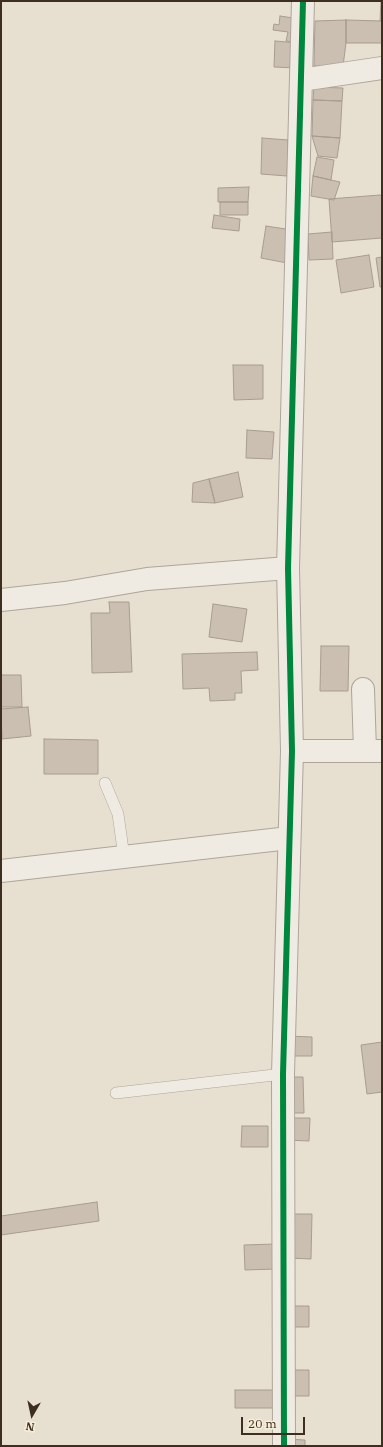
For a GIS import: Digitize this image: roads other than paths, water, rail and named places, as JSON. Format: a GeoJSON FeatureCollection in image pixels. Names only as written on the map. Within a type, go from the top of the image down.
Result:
{"type":"FeatureCollection","features":[{"type":"Feature","properties":{"kind":"street"},"geometry":{"type":"LineString","coordinates":[[284,1446],[283,1074],[292,751],[288,568],[303,1]]}},
{"type":"Feature","properties":{"kind":"street"},"geometry":{"type":"LineString","coordinates":[[300,80],[382,68]]}},
{"type":"Feature","properties":{"kind":"street"},"geometry":{"type":"LineString","coordinates":[[1,600],[64,593],[147,579],[288,568]]}},
{"type":"Feature","properties":{"kind":"street"},"geometry":{"type":"LineString","coordinates":[[292,751],[374,751],[363,688]]}},
{"type":"Feature","properties":{"kind":"street"},"geometry":{"type":"LineString","coordinates":[[1,871],[289,838]]}},
{"type":"Feature","properties":{"kind":"lane"},"geometry":{"type":"LineString","coordinates":[[105,784],[118,814],[124,857]]}},
{"type":"Feature","properties":{"kind":"lane"},"geometry":{"type":"LineString","coordinates":[[116,1093],[283,1074]]}}]}
